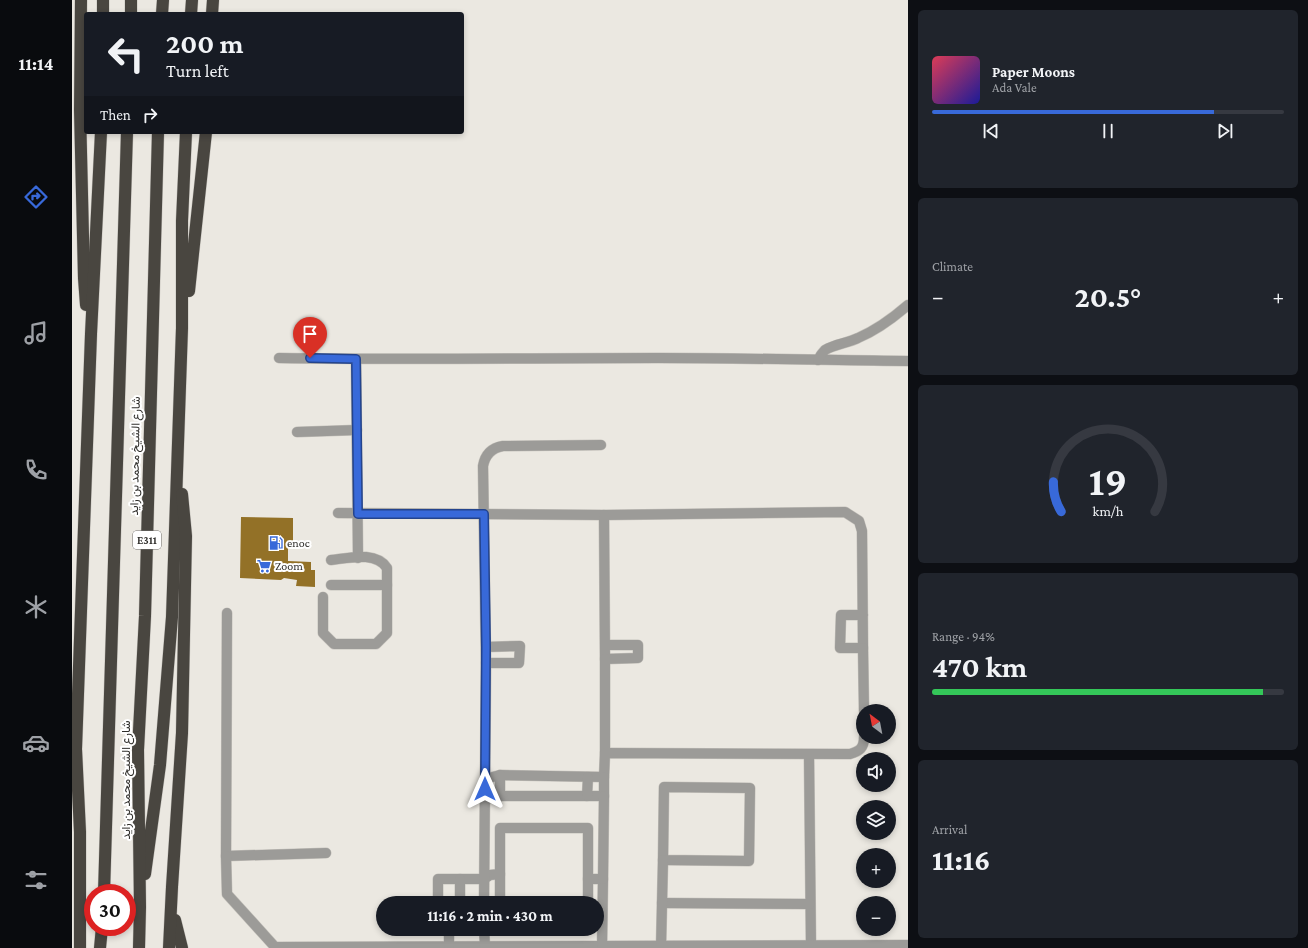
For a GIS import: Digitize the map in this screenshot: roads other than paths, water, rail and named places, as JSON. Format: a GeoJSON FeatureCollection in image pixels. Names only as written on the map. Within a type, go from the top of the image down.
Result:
{"type":"FeatureCollection","features":[{"type":"Feature","properties":{"kind":"highway"},"geometry":{"type":"LineString","coordinates":[[81,0],[80,110],[84,272],[86,303],[91,334]]}},
{"type":"Feature","properties":{"kind":"highway"},"geometry":{"type":"LineString","coordinates":[[103,0],[103,12]]}},
{"type":"Feature","properties":{"kind":"highway"},"geometry":{"type":"LineString","coordinates":[[131,0],[131,12]]}},
{"type":"Feature","properties":{"kind":"highway"},"geometry":{"type":"LineString","coordinates":[[162,12],[163,0]]}},
{"type":"Feature","properties":{"kind":"highway"},"geometry":{"type":"LineString","coordinates":[[191,0],[191,12]]}},
{"type":"Feature","properties":{"kind":"highway"},"geometry":{"type":"LineString","coordinates":[[212,12],[213,0]]}},
{"type":"Feature","properties":{"kind":"highway"},"geometry":{"type":"LineString","coordinates":[[80,948],[80,832],[76,750],[91,334],[101,134]]}},
{"type":"Feature","properties":{"kind":"highway","name":"شارع الشيخ محمد بن زايد"},"geometry":{"type":"LineString","coordinates":[[104,884],[127,134]]}},
{"type":"Feature","properties":{"kind":"highway","name":"شارع الشيخ محمد بن زايد"},"geometry":{"type":"LineString","coordinates":[[139,948],[140,907],[138,750],[145,616],[158,134]]}},
{"type":"Feature","properties":{"kind":"highway"},"geometry":{"type":"LineString","coordinates":[[140,907],[154,813],[172,618],[182,328],[182,221],[186,134]]}},
{"type":"Feature","properties":{"kind":"highway"},"geometry":{"type":"LineString","coordinates":[[182,328],[194,247],[206,134]]}},
{"type":"Feature","properties":{"kind":"highway"},"geometry":{"type":"LineString","coordinates":[[169,948],[182,733],[186,544],[184,506],[177,476]]}},
{"type":"Feature","properties":{"kind":"highway"},"geometry":{"type":"LineString","coordinates":[[72,771],[76,750]]}},
{"type":"Feature","properties":{"kind":"highway"},"geometry":{"type":"LineString","coordinates":[[171,902],[182,948]]}},
{"type":"Feature","properties":{"kind":"highway"},"geometry":{"type":"LineString","coordinates":[[100,948],[101,936]]}},
{"type":"Feature","properties":{"kind":"street"},"geometry":{"type":"LineString","coordinates":[[818,360],[826,350],[872,331],[908,305]]}},
{"type":"Feature","properties":{"kind":"street"},"geometry":{"type":"LineString","coordinates":[[279,358],[692,358],[908,360]]}},
{"type":"Feature","properties":{"kind":"street"},"geometry":{"type":"LineString","coordinates":[[356,359],[358,558]]}},
{"type":"Feature","properties":{"kind":"street"},"geometry":{"type":"LineString","coordinates":[[297,432],[357,430]]}},
{"type":"Feature","properties":{"kind":"street"},"geometry":{"type":"LineString","coordinates":[[484,896],[486,647],[483,466],[486,456],[493,449],[503,446],[602,445]]}},
{"type":"Feature","properties":{"kind":"street"},"geometry":{"type":"LineString","coordinates":[[338,514],[604,515],[845,512],[859,521],[862,531],[864,704]]}},
{"type":"Feature","properties":{"kind":"street"},"geometry":{"type":"LineString","coordinates":[[602,946],[605,754],[604,515]]}},
{"type":"Feature","properties":{"kind":"street"},"geometry":{"type":"LineString","coordinates":[[323,597],[322,632],[334,644],[376,644],[387,633],[387,568],[383,562],[370,557],[331,560]]}},
{"type":"Feature","properties":{"kind":"street"},"geometry":{"type":"LineString","coordinates":[[331,585],[388,586]]}},
{"type":"Feature","properties":{"kind":"street"},"geometry":{"type":"LineString","coordinates":[[227,613],[227,894],[275,947],[908,946]]}},
{"type":"Feature","properties":{"kind":"street"},"geometry":{"type":"LineString","coordinates":[[863,615],[841,615],[840,648],[863,648]]}},
{"type":"Feature","properties":{"kind":"street"},"geometry":{"type":"LineString","coordinates":[[605,645],[638,645],[638,658],[605,659]]}},
{"type":"Feature","properties":{"kind":"street"},"geometry":{"type":"LineString","coordinates":[[486,647],[520,646],[520,663],[486,663]]}},
{"type":"Feature","properties":{"kind":"street"},"geometry":{"type":"LineString","coordinates":[[605,754],[850,754],[859,751],[863,744]]}},
{"type":"Feature","properties":{"kind":"street"},"geometry":{"type":"LineString","coordinates":[[809,755],[810,946]]}},
{"type":"Feature","properties":{"kind":"street"},"geometry":{"type":"LineString","coordinates":[[485,778],[500,775],[604,777]]}},
{"type":"Feature","properties":{"kind":"street"},"geometry":{"type":"LineString","coordinates":[[500,775],[500,796]]}},
{"type":"Feature","properties":{"kind":"street"},"geometry":{"type":"LineString","coordinates":[[587,796],[588,777]]}},
{"type":"Feature","properties":{"kind":"street"},"geometry":{"type":"LineString","coordinates":[[661,946],[664,787],[750,788],[749,860],[663,860]]}},
{"type":"Feature","properties":{"kind":"street"},"geometry":{"type":"LineString","coordinates":[[485,799],[500,796],[604,796]]}},
{"type":"Feature","properties":{"kind":"street"},"geometry":{"type":"LineString","coordinates":[[500,896],[500,828],[588,828],[588,896]]}},
{"type":"Feature","properties":{"kind":"street"},"geometry":{"type":"LineString","coordinates":[[226,856],[326,853]]}},
{"type":"Feature","properties":{"kind":"street"},"geometry":{"type":"LineString","coordinates":[[438,896],[438,880],[484,879],[490,875],[500,874]]}},
{"type":"Feature","properties":{"kind":"street"},"geometry":{"type":"LineString","coordinates":[[588,879],[603,879]]}},
{"type":"Feature","properties":{"kind":"street"},"geometry":{"type":"LineString","coordinates":[[460,880],[460,896]]}},
{"type":"Feature","properties":{"kind":"street"},"geometry":{"type":"LineString","coordinates":[[662,903],[810,904]]}},
{"type":"Feature","properties":{"kind":"street"},"geometry":{"type":"LineString","coordinates":[[449,936],[449,946]]}},
{"type":"Feature","properties":{"kind":"street"},"geometry":{"type":"LineString","coordinates":[[484,936],[484,946]]}},
{"type":"Feature","properties":{"kind":"place","name":"enoc"},"geometry":{"type":"Point","coordinates":[276,543]}},
{"type":"Feature","properties":{"kind":"place","name":"Zoom"},"geometry":{"type":"Point","coordinates":[264,566]}}]}
